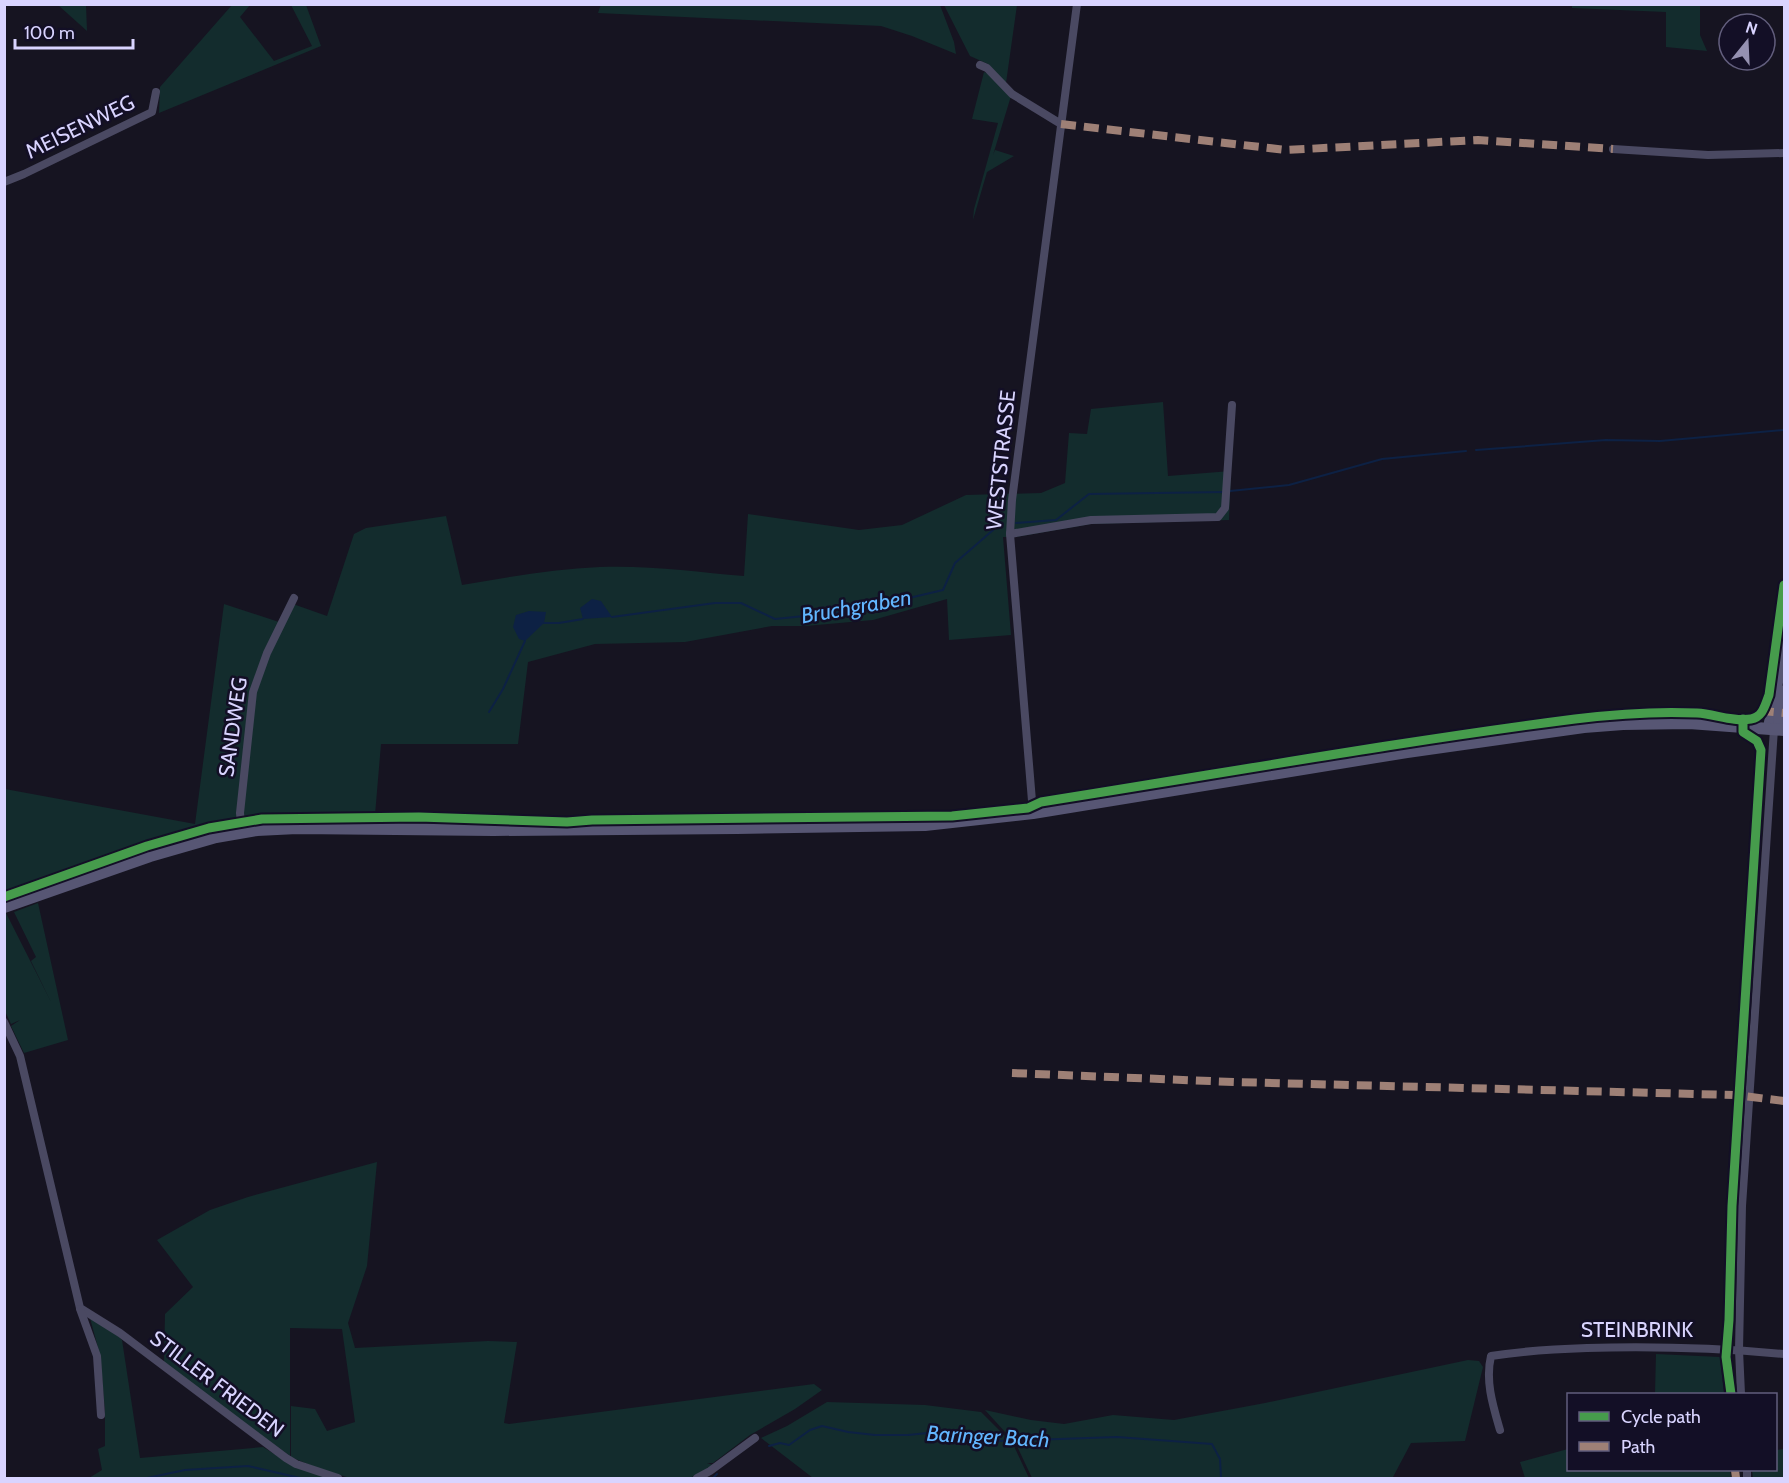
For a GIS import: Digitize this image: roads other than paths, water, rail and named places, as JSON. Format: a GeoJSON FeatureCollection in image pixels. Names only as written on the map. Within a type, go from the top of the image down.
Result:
{"type":"FeatureCollection","features":[{"type":"Feature","properties":{"kind":"main road"},"geometry":{"type":"LineString","coordinates":[[4,907],[150,856],[242,832],[297,828],[494,830],[885,826],[955,823],[1033,813],[1417,751],[1584,727],[1656,722],[1777,729],[1780,672],[1785,642]]}},
{"type":"Feature","properties":{"kind":"street","name":"WESTSTRASSE"},"geometry":{"type":"LineString","coordinates":[[1033,813],[1010,534],[1012,500],[1077,4]]}},
{"type":"Feature","properties":{"kind":"street"},"geometry":{"type":"LineString","coordinates":[[980,65],[987,68],[1012,94],[1061,124]]}},
{"type":"Feature","properties":{"kind":"street","name":"MEISENWEG"},"geometry":{"type":"LineString","coordinates":[[4,182],[152,112],[156,92]]}},
{"type":"Feature","properties":{"kind":"street"},"geometry":{"type":"LineString","coordinates":[[1613,149],[1708,155],[1785,153]]}},
{"type":"Feature","properties":{"kind":"street"},"geometry":{"type":"LineString","coordinates":[[1010,534],[1091,520],[1218,517],[1225,508],[1232,405]]}},
{"type":"Feature","properties":{"kind":"street","name":"SANDWEG"},"geometry":{"type":"LineString","coordinates":[[242,832],[240,813],[253,692],[267,653],[294,598]]}},
{"type":"Feature","properties":{"kind":"street"},"geometry":{"type":"LineString","coordinates":[[1741,1393],[1739,1350],[1742,1206],[1777,729]]}},
{"type":"Feature","properties":{"kind":"street"},"geometry":{"type":"LineString","coordinates":[[4,1022],[20,1056],[80,1308],[97,1356],[101,1414]]}},
{"type":"Feature","properties":{"kind":"street","name":"STILLER FRIEDEN"},"geometry":{"type":"LineString","coordinates":[[80,1308],[120,1333],[286,1458],[296,1464],[338,1479]]}},
{"type":"Feature","properties":{"kind":"street","name":"STEINBRINK"},"geometry":{"type":"LineString","coordinates":[[1500,1430],[1491,1394],[1489,1366],[1491,1356],[1525,1350],[1653,1346],[1785,1354]]}},
{"type":"Feature","properties":{"kind":"street"},"geometry":{"type":"LineString","coordinates":[[697,1479],[755,1438]]}},
{"type":"Feature","properties":{"kind":"water"},"geometry":{"type":"Polygon","coordinates":[[[592,599],[601,601],[612,617],[583,619],[580,608],[592,599]]]}},
{"type":"Feature","properties":{"kind":"water"},"geometry":{"type":"Polygon","coordinates":[[[529,611],[546,612],[544,623],[525,641],[519,639],[513,627],[516,615],[529,611]]]}},
{"type":"Feature","properties":{"kind":"waterway"},"geometry":{"type":"LineString","coordinates":[[1476,450],[1606,440],[1660,441],[1784,430]]}},
{"type":"Feature","properties":{"kind":"waterway"},"geometry":{"type":"LineString","coordinates":[[1230,491],[1289,485],[1382,459],[1466,451]]}},
{"type":"Feature","properties":{"kind":"waterway"},"geometry":{"type":"LineString","coordinates":[[1016,523],[1056,520],[1089,494],[1224,492]]}},
{"type":"Feature","properties":{"kind":"waterway","name":"Bruchgraben"},"geometry":{"type":"LineString","coordinates":[[612,617],[715,603],[741,603],[775,619],[854,611],[943,590],[955,563],[1000,524]]}},
{"type":"Feature","properties":{"kind":"waterway"},"geometry":{"type":"LineString","coordinates":[[544,623],[583,619]]}},
{"type":"Feature","properties":{"kind":"waterway","name":"Bruchgraben"},"geometry":{"type":"LineString","coordinates":[[489,712],[503,689],[525,641]]}},
{"type":"Feature","properties":{"kind":"waterway","name":"Baringer Bach"},"geometry":{"type":"LineString","coordinates":[[769,1446],[780,1443],[789,1445],[810,1430],[822,1426],[875,1435],[938,1432],[965,1438],[998,1441],[1117,1437],[1212,1444],[1220,1459],[1221,1478]]}},
{"type":"Feature","properties":{"kind":"waterway","name":"Baringer Bach"},"geometry":{"type":"LineString","coordinates":[[147,1478],[185,1470],[248,1466],[300,1478]]}},
{"type":"Feature","properties":{"kind":"waterway","name":"Baringer Bach"},"geometry":{"type":"LineString","coordinates":[[713,1478],[717,1474]]}}]}
